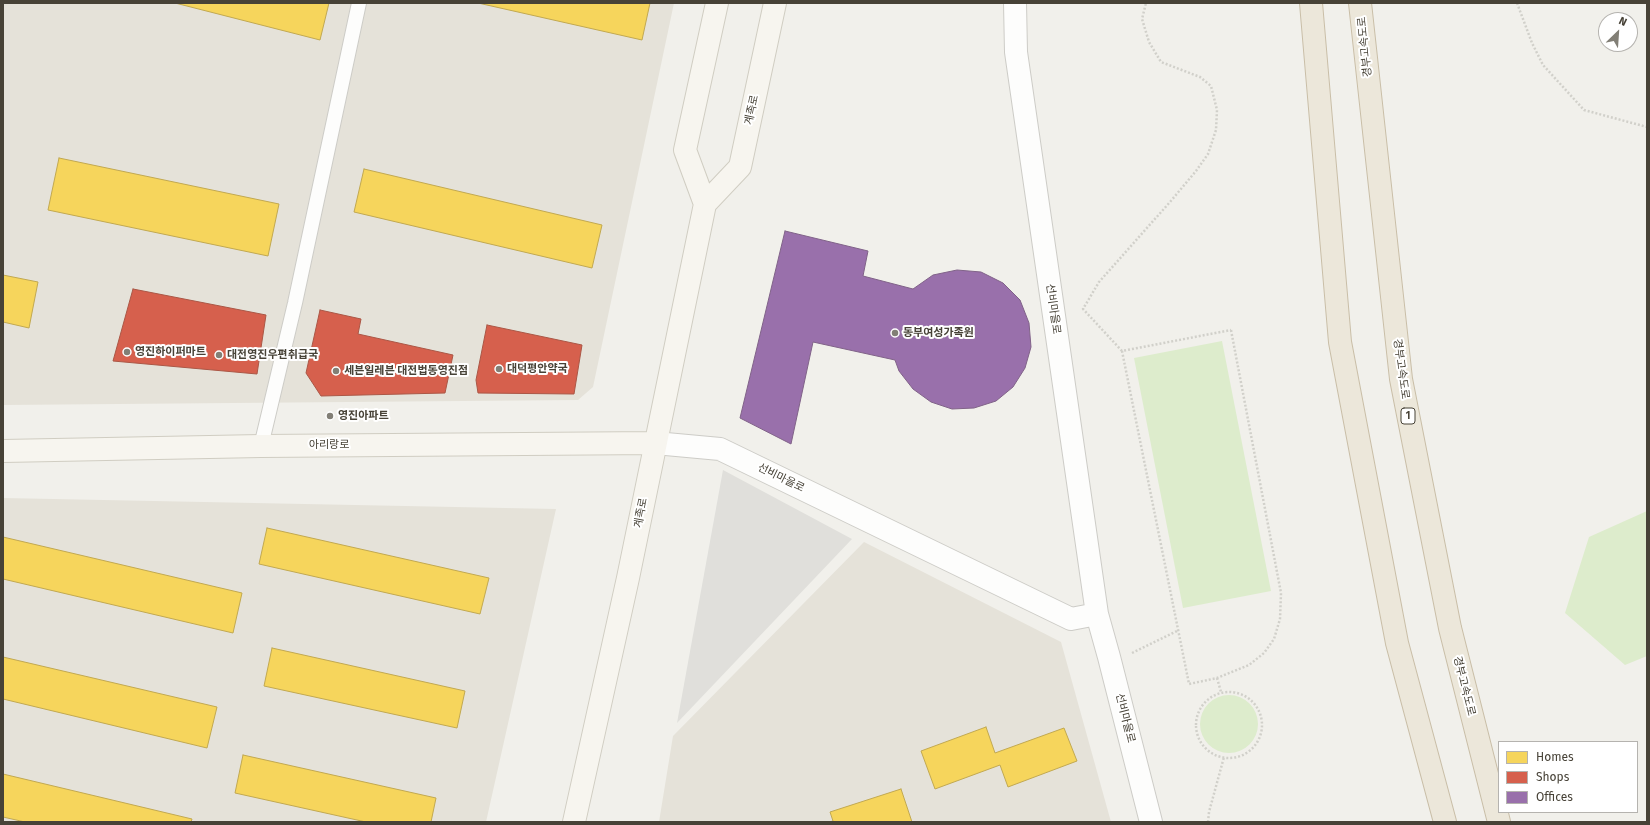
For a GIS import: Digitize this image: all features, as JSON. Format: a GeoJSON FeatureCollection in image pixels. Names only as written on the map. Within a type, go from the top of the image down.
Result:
{"type":"FeatureCollection","features":[{"type":"Feature","properties":{"kind":"highway"},"geometry":{"type":"LineString","coordinates":[[1311,3],[1340,342],[1397,643],[1445,822]]}},
{"type":"Feature","properties":{"kind":"highway","name":"경부고속도로"},"geometry":{"type":"LineString","coordinates":[[1360,3],[1401,379],[1450,628],[1499,822]]}},
{"type":"Feature","properties":{"kind":"main road"},"geometry":{"type":"LineString","coordinates":[[705,204],[685,150],[717,3]]}},
{"type":"Feature","properties":{"kind":"main road","name":"계족로"},"geometry":{"type":"LineString","coordinates":[[574,822],[628,578],[705,204],[740,167],[775,3]]}},
{"type":"Feature","properties":{"kind":"main road","name":"아리랑로"},"geometry":{"type":"LineString","coordinates":[[3,451],[261,446],[655,443]]}},
{"type":"Feature","properties":{"kind":"street","name":"선비마을로"},"geometry":{"type":"LineString","coordinates":[[1015,3],[1016,52],[1097,614],[1110,657],[1151,822]]}},
{"type":"Feature","properties":{"kind":"street","name":"선비마을로"},"geometry":{"type":"LineString","coordinates":[[655,443],[720,449],[1071,619],[1097,614]]}},
{"type":"Feature","properties":{"kind":"lane"},"geometry":{"type":"LineString","coordinates":[[261,446],[304,262],[359,3]]}},
{"type":"Feature","properties":{"kind":"path"},"geometry":{"type":"LineString","coordinates":[[1122,351],[1231,330],[1281,594],[1280,619],[1274,639],[1264,653],[1249,665],[1217,678],[1189,684],[1122,351],[1083,309],[1099,282],[1196,171],[1208,154],[1216,130],[1217,110],[1211,86],[1200,77],[1161,62],[1149,42],[1142,19],[1146,3]]}},
{"type":"Feature","properties":{"kind":"path"},"geometry":{"type":"LineString","coordinates":[[1516,3],[1532,43],[1543,65],[1584,110],[1647,127]]}},
{"type":"Feature","properties":{"kind":"path"},"geometry":{"type":"LineString","coordinates":[[1130,654],[1179,630]]}},
{"type":"Feature","properties":{"kind":"path"},"geometry":{"type":"LineString","coordinates":[[1217,678],[1221,692]]}},
{"type":"Feature","properties":{"kind":"path"},"geometry":{"type":"LineString","coordinates":[[1221,692],[1233,692],[1245,695],[1255,703],[1260,714],[1262,726],[1260,738],[1253,748],[1243,755],[1231,758],[1224,757],[1208,751],[1200,741],[1196,730],[1196,718],[1201,706],[1210,697],[1221,692]]}},
{"type":"Feature","properties":{"kind":"path"},"geometry":{"type":"LineString","coordinates":[[1208,822],[1210,805],[1224,757]]}},
{"type":"Feature","properties":{"kind":"shaded area"},"geometry":{"type":"Polygon","coordinates":[[[3,3],[674,3],[593,387],[578,400],[3,405],[3,3]]]}},
{"type":"Feature","properties":{"kind":"shaded area"},"geometry":{"type":"Polygon","coordinates":[[[723,470],[852,539],[677,723],[723,470]]]}},
{"type":"Feature","properties":{"kind":"shaded area"},"geometry":{"type":"Polygon","coordinates":[[[3,498],[556,509],[486,822],[3,822],[3,498]]]}},
{"type":"Feature","properties":{"kind":"shaded area"},"geometry":{"type":"Polygon","coordinates":[[[864,542],[1061,642],[1111,822],[659,822],[673,736],[864,542]]]}},
{"type":"Feature","properties":{"kind":"green space"},"geometry":{"type":"Polygon","coordinates":[[[1222,341],[1271,591],[1183,608],[1134,358],[1222,341]]]}},
{"type":"Feature","properties":{"kind":"green space"},"geometry":{"type":"Polygon","coordinates":[[[1647,511],[1647,656],[1625,665],[1565,613],[1589,537],[1647,511]]]}},
{"type":"Feature","properties":{"kind":"green space"},"geometry":{"type":"Polygon","coordinates":[[[1229,695],[1240,697],[1253,708],[1256,713],[1258,724],[1256,735],[1245,748],[1240,751],[1229,753],[1218,751],[1205,740],[1202,735],[1200,724],[1202,713],[1213,700],[1218,697],[1229,695]]]}},
{"type":"Feature","properties":{"kind":"building: Homes"},"geometry":{"type":"Polygon","coordinates":[[[175,3],[329,3],[320,40],[175,3]]]}},
{"type":"Feature","properties":{"kind":"building: Homes"},"geometry":{"type":"Polygon","coordinates":[[[478,3],[650,3],[642,40],[478,3]]]}},
{"type":"Feature","properties":{"kind":"building: Homes"},"geometry":{"type":"Polygon","coordinates":[[[59,158],[279,204],[268,256],[48,210],[59,158]]]}},
{"type":"Feature","properties":{"kind":"building: Homes"},"geometry":{"type":"Polygon","coordinates":[[[364,169],[602,225],[592,268],[354,212],[364,169]]]}},
{"type":"Feature","properties":{"kind":"building: Homes"},"geometry":{"type":"Polygon","coordinates":[[[3,275],[38,282],[29,328],[3,322],[3,275]]]}},
{"type":"Feature","properties":{"kind":"building: Homes"},"geometry":{"type":"Polygon","coordinates":[[[267,528],[489,578],[480,614],[259,564],[267,528]]]}},
{"type":"Feature","properties":{"kind":"building: Homes"},"geometry":{"type":"Polygon","coordinates":[[[3,537],[242,593],[233,633],[3,579],[3,537]]]}},
{"type":"Feature","properties":{"kind":"building: Homes"},"geometry":{"type":"Polygon","coordinates":[[[272,648],[465,691],[457,728],[264,686],[272,648]]]}},
{"type":"Feature","properties":{"kind":"building: Homes"},"geometry":{"type":"Polygon","coordinates":[[[3,657],[217,707],[207,748],[3,699],[3,657]]]}},
{"type":"Feature","properties":{"kind":"building: Homes"},"geometry":{"type":"Polygon","coordinates":[[[986,727],[995,753],[1064,728],[1077,761],[1008,787],[1000,765],[935,789],[921,751],[986,727]]]}},
{"type":"Feature","properties":{"kind":"building: Homes"},"geometry":{"type":"Polygon","coordinates":[[[243,755],[436,798],[431,822],[366,822],[235,793],[243,755]]]}},
{"type":"Feature","properties":{"kind":"building: Homes"},"geometry":{"type":"Polygon","coordinates":[[[3,774],[192,819],[191,822],[25,822],[3,817],[3,774]]]}},
{"type":"Feature","properties":{"kind":"building: Homes"},"geometry":{"type":"Polygon","coordinates":[[[901,789],[912,822],[829,822],[833,821],[830,812],[901,789]]]}},
{"type":"Feature","properties":{"kind":"building: Shops"},"geometry":{"type":"Polygon","coordinates":[[[133,289],[266,315],[257,374],[113,361],[133,289]]]}},
{"type":"Feature","properties":{"kind":"building: Shops"},"geometry":{"type":"Polygon","coordinates":[[[320,310],[361,319],[358,334],[453,355],[445,393],[321,396],[306,373],[320,310]]]}},
{"type":"Feature","properties":{"kind":"building: Shops"},"geometry":{"type":"Polygon","coordinates":[[[487,325],[582,345],[574,394],[478,393],[476,380],[487,325]]]}},
{"type":"Feature","properties":{"kind":"building: Offices","name":"동부여성가족원"},"geometry":{"type":"Polygon","coordinates":[[[785,231],[868,251],[863,276],[913,289],[933,275],[957,270],[981,272],[1003,283],[1020,300],[1029,323],[1031,347],[1025,368],[1013,387],[996,401],[974,408],[952,409],[931,402],[913,389],[899,371],[895,360],[813,342],[791,444],[740,418],[785,231]]]}},
{"type":"Feature","properties":{"kind":"place","name":"동부여성가족원"},"geometry":{"type":"Point","coordinates":[895,333]}},
{"type":"Feature","properties":{"kind":"place","name":"영진하이퍼마트"},"geometry":{"type":"Point","coordinates":[127,352]}},
{"type":"Feature","properties":{"kind":"place","name":"대전영진우편취급국"},"geometry":{"type":"Point","coordinates":[219,355]}},
{"type":"Feature","properties":{"kind":"place","name":"대덕평안약국"},"geometry":{"type":"Point","coordinates":[499,369]}},
{"type":"Feature","properties":{"kind":"place","name":"세븐일레븐 대전법동영진점"},"geometry":{"type":"Point","coordinates":[336,371]}},
{"type":"Feature","properties":{"kind":"place","name":"영진아파트"},"geometry":{"type":"Point","coordinates":[330,416]}}]}
